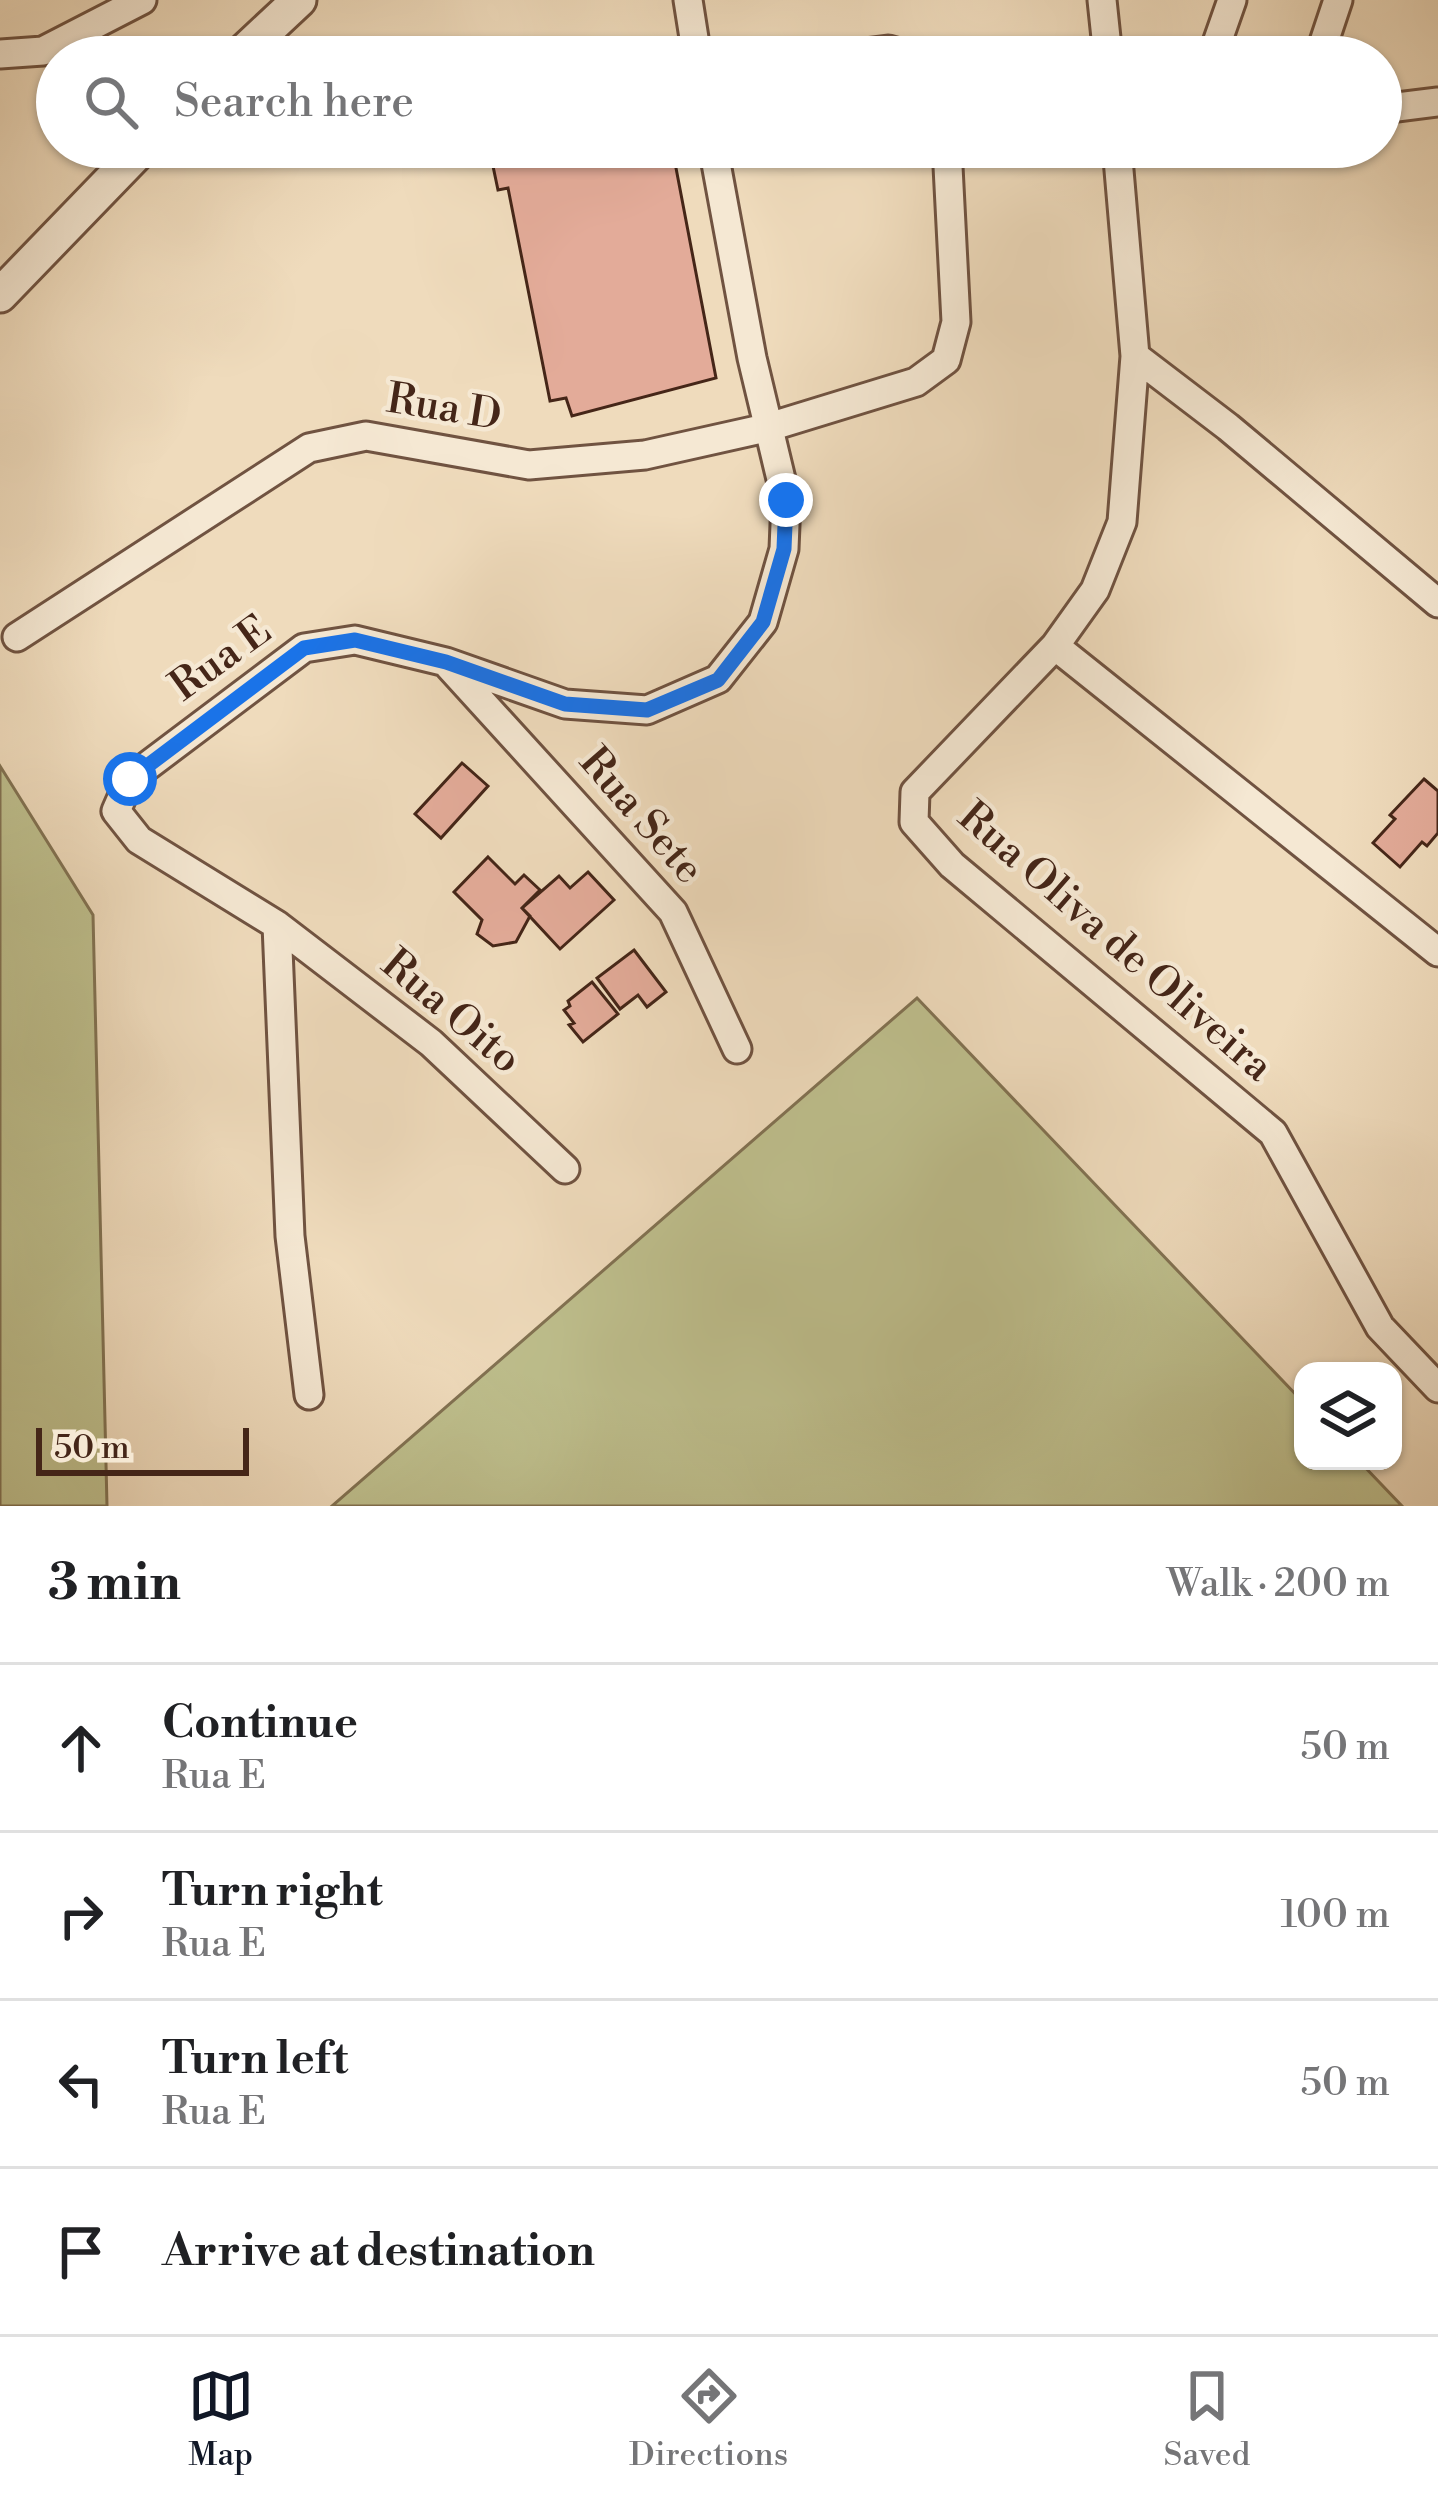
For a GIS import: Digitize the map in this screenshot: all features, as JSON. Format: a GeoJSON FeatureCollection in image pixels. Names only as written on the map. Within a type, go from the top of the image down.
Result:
{"type":"FeatureCollection","features":[{"type":"Feature","properties":{"kind":"street"},"geometry":{"type":"LineString","coordinates":[[72,36],[142,0]]}},
{"type":"Feature","properties":{"kind":"street"},"geometry":{"type":"LineString","coordinates":[[260,36],[299,0]]}},
{"type":"Feature","properties":{"kind":"street"},"geometry":{"type":"LineString","coordinates":[[688,0],[694,36]]}},
{"type":"Feature","properties":{"kind":"street"},"geometry":{"type":"LineString","coordinates":[[1102,0],[1106,36]]}},
{"type":"Feature","properties":{"kind":"street"},"geometry":{"type":"LineString","coordinates":[[1219,36],[1232,0]]}},
{"type":"Feature","properties":{"kind":"street"},"geometry":{"type":"LineString","coordinates":[[1326,36],[1338,0]]}},
{"type":"Feature","properties":{"kind":"street"},"geometry":{"type":"LineString","coordinates":[[0,54],[36,51]]}},
{"type":"Feature","properties":{"kind":"street"},"geometry":{"type":"LineString","coordinates":[[1402,106],[1438,102]]}},
{"type":"Feature","properties":{"kind":"street"},"geometry":{"type":"LineString","coordinates":[[0,296],[123,168]]}},
{"type":"Feature","properties":{"kind":"street","name":"Rua E"},"geometry":{"type":"LineString","coordinates":[[277,925],[139,840],[116,811],[130,779],[304,648],[355,640],[446,662],[565,704],[647,710],[718,680],[763,622],[784,549],[786,500],[766,428],[717,168]]}},
{"type":"Feature","properties":{"kind":"street","name":"Rua D"},"geometry":{"type":"LineString","coordinates":[[16,637],[309,448],[366,436],[529,465],[645,455],[766,428],[916,382],[946,360],[956,322],[948,168]]}},
{"type":"Feature","properties":{"kind":"street","name":"Rua Oliva de Oliveira"},"geometry":{"type":"LineString","coordinates":[[1119,168],[1135,356],[1122,522],[1095,590],[1055,646],[915,792],[914,821],[952,865],[1273,1133],[1380,1327],[1438,1388]]}},
{"type":"Feature","properties":{"kind":"street"},"geometry":{"type":"LineString","coordinates":[[1135,356],[1228,427],[1438,603]]}},
{"type":"Feature","properties":{"kind":"street"},"geometry":{"type":"LineString","coordinates":[[1055,646],[1438,952]]}},
{"type":"Feature","properties":{"kind":"street","name":"Rua Sete"},"geometry":{"type":"LineString","coordinates":[[446,662],[674,912],[737,1049]]}},
{"type":"Feature","properties":{"kind":"street"},"geometry":{"type":"LineString","coordinates":[[277,925],[290,1236],[308,1395]]}},
{"type":"Feature","properties":{"kind":"street","name":"Rua Oito"},"geometry":{"type":"LineString","coordinates":[[277,925],[431,1043],[565,1169]]}},
{"type":"Feature","properties":{"kind":"green space"},"geometry":{"type":"Polygon","coordinates":[[[0,766],[93,915],[107,1506],[0,1506],[0,766]]]}},
{"type":"Feature","properties":{"kind":"green space"},"geometry":{"type":"Polygon","coordinates":[[[917,998],[1294,1393],[1294,1470],[1368,1470],[1402,1506],[332,1506],[917,998]]]}},
{"type":"Feature","properties":{"kind":"building"},"geometry":{"type":"Polygon","coordinates":[[[493,168],[676,168],[716,378],[572,416],[566,398],[550,401],[508,188],[498,190],[493,168]]]}},
{"type":"Feature","properties":{"kind":"building"},"geometry":{"type":"Polygon","coordinates":[[[462,763],[488,786],[441,838],[415,814],[462,763]]]}},
{"type":"Feature","properties":{"kind":"building"},"geometry":{"type":"Polygon","coordinates":[[[1424,779],[1438,791],[1438,833],[1427,846],[1422,842],[1400,867],[1373,843],[1395,819],[1390,815],[1424,779]]]}},
{"type":"Feature","properties":{"kind":"building"},"geometry":{"type":"Polygon","coordinates":[[[488,857],[515,884],[524,875],[540,890],[522,908],[530,916],[516,942],[493,946],[477,934],[482,920],[454,892],[488,857]]]}},
{"type":"Feature","properties":{"kind":"building"},"geometry":{"type":"Polygon","coordinates":[[[588,872],[614,900],[560,949],[522,908],[559,876],[570,888],[588,872]]]}},
{"type":"Feature","properties":{"kind":"building"},"geometry":{"type":"Polygon","coordinates":[[[634,950],[666,992],[647,1007],[638,995],[620,1009],[597,978],[634,950]]]}},
{"type":"Feature","properties":{"kind":"building"},"geometry":{"type":"Polygon","coordinates":[[[592,982],[618,1014],[583,1042],[564,1010],[592,982]]]}},
{"type":"Feature","properties":{"kind":"route"},"geometry":{"type":"LineString","coordinates":[[130,779],[304,648],[355,640],[446,662],[565,704],[647,710],[718,680],[763,622],[784,549],[786,500]]}}]}
